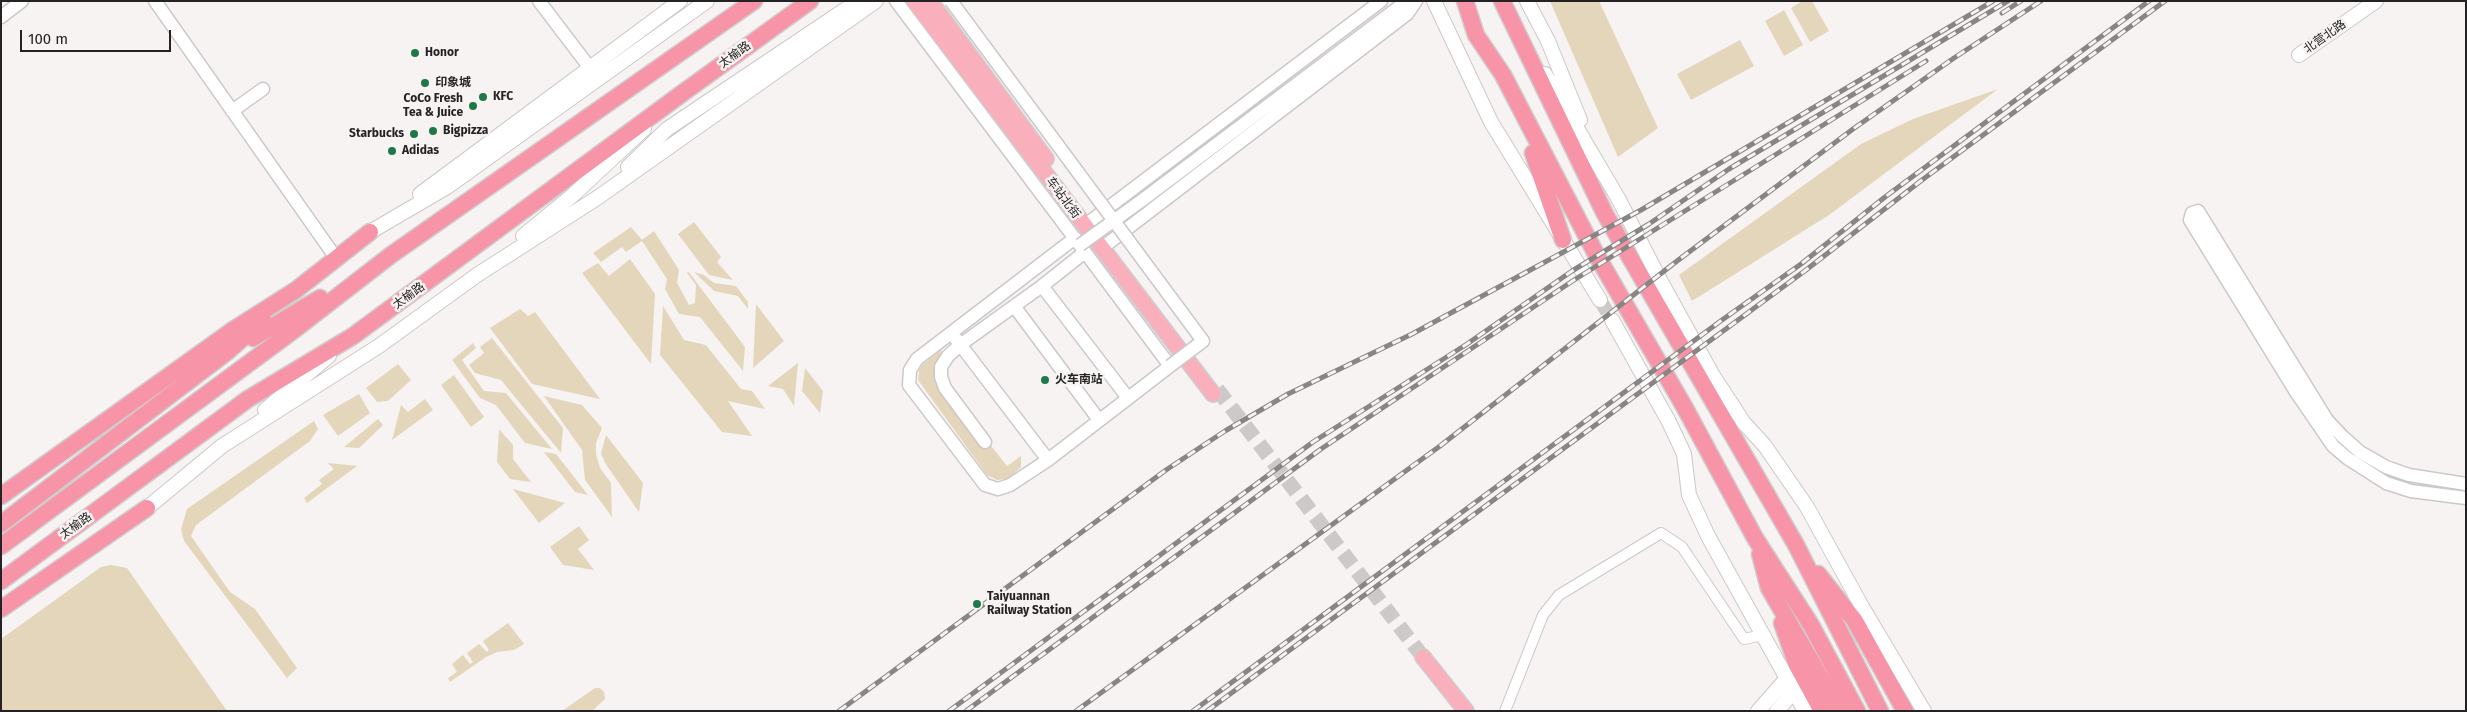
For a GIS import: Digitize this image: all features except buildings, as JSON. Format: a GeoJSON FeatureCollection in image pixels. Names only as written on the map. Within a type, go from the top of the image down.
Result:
{"type":"FeatureCollection","features":[{"type":"Feature","properties":{"kind":"highway"},"geometry":{"type":"LineString","coordinates":[[1,546],[391,255],[754,1]]}},
{"type":"Feature","properties":{"kind":"highway","name":"太榆路"},"geometry":{"type":"LineString","coordinates":[[1,581],[248,399],[353,336],[810,1]]}},
{"type":"Feature","properties":{"kind":"highway"},"geometry":{"type":"LineString","coordinates":[[1465,1],[1476,35],[1503,75],[1582,229],[1685,408],[1755,538],[1811,625],[1851,710]]}},
{"type":"Feature","properties":{"kind":"highway"},"geometry":{"type":"LineString","coordinates":[[1475,1],[1551,199],[1563,240]]}},
{"type":"Feature","properties":{"kind":"highway"},"geometry":{"type":"LineString","coordinates":[[1505,4],[1605,214],[1796,545],[1877,704]]}},
{"type":"Feature","properties":{"kind":"highway"},"geometry":{"type":"LineString","coordinates":[[1,524],[227,352],[296,290],[370,232]]}},
{"type":"Feature","properties":{"kind":"highway"},"geometry":{"type":"LineString","coordinates":[[227,352],[391,255]]}},
{"type":"Feature","properties":{"kind":"highway"},"geometry":{"type":"LineString","coordinates":[[1,496],[233,330],[296,290]]}},
{"type":"Feature","properties":{"kind":"highway"},"geometry":{"type":"LineString","coordinates":[[1,609],[147,508]]}},
{"type":"Feature","properties":{"kind":"highway"},"geometry":{"type":"LineString","coordinates":[[1755,538],[1769,588],[1797,665],[1822,711]]}},
{"type":"Feature","properties":{"kind":"highway"},"geometry":{"type":"LineString","coordinates":[[1796,545],[1856,621],[1905,711]]}},
{"type":"Feature","properties":{"kind":"highway"},"geometry":{"type":"LineString","coordinates":[[1769,588],[1851,710]]}},
{"type":"Feature","properties":{"kind":"main road"},"geometry":{"type":"LineString","coordinates":[[370,232],[680,1]]}},
{"type":"Feature","properties":{"kind":"main road"},"geometry":{"type":"LineString","coordinates":[[370,232],[447,187],[707,1]]}},
{"type":"Feature","properties":{"kind":"main road"},"geometry":{"type":"LineString","coordinates":[[222,446],[379,346],[477,275],[597,198],[876,1]]}},
{"type":"Feature","properties":{"kind":"main road","name":"车站北街"},"geometry":{"type":"LineString","coordinates":[[914,1],[1091,226],[1215,392]]}},
{"type":"Feature","properties":{"kind":"main road"},"geometry":{"type":"LineString","coordinates":[[930,1],[1074,204]]}},
{"type":"Feature","properties":{"kind":"main road"},"geometry":{"type":"LineString","coordinates":[[1434,1],[1491,122],[1600,300]]}},
{"type":"Feature","properties":{"kind":"main road"},"geometry":{"type":"LineString","coordinates":[[1527,1],[1548,41],[1597,162]]}},
{"type":"Feature","properties":{"kind":"main road","name":"北营北路"},"geometry":{"type":"LineString","coordinates":[[2299,55],[2376,1]]}},
{"type":"Feature","properties":{"kind":"main road"},"geometry":{"type":"LineString","coordinates":[[597,198],[667,129],[853,3]]}},
{"type":"Feature","properties":{"kind":"main road"},"geometry":{"type":"LineString","coordinates":[[1505,4],[1597,162],[1712,374],[1744,423],[1765,446],[1807,507],[1861,605],[1924,711]]}},
{"type":"Feature","properties":{"kind":"main road"},"geometry":{"type":"LineString","coordinates":[[477,275],[573,195],[684,92]]}},
{"type":"Feature","properties":{"kind":"main road"},"geometry":{"type":"LineString","coordinates":[[1612,320],[1669,422],[1684,454],[1689,495],[1708,536],[1805,711]]}},
{"type":"Feature","properties":{"kind":"main road"},"geometry":{"type":"LineString","coordinates":[[147,508],[353,336]]}},
{"type":"Feature","properties":{"kind":"main road"},"geometry":{"type":"LineString","coordinates":[[1456,711],[1420,659],[1466,711]]}},
{"type":"Feature","properties":{"kind":"main road"},"geometry":{"type":"LineString","coordinates":[[1758,711],[1786,678]]}},
{"type":"Feature","properties":{"kind":"main road"},"geometry":{"type":"LineString","coordinates":[[1777,711],[1794,691]]}},
{"type":"Feature","properties":{"kind":"street"},"geometry":{"type":"LineString","coordinates":[[1,17],[22,1]]}},
{"type":"Feature","properties":{"kind":"street"},"geometry":{"type":"LineString","coordinates":[[155,1],[336,258]]}},
{"type":"Feature","properties":{"kind":"street"},"geometry":{"type":"LineString","coordinates":[[539,1],[590,68]]}},
{"type":"Feature","properties":{"kind":"street"},"geometry":{"type":"LineString","coordinates":[[896,1],[1166,369]]}},
{"type":"Feature","properties":{"kind":"street"},"geometry":{"type":"LineString","coordinates":[[951,1],[1112,219],[1203,341],[1048,460],[1004,488],[998,489],[985,485],[909,385],[910,370],[916,359],[951,332],[1076,245],[1091,226],[1381,1]]}},
{"type":"Feature","properties":{"kind":"street"},"geometry":{"type":"LineString","coordinates":[[1346,44],[1399,1]]}},
{"type":"Feature","properties":{"kind":"street"},"geometry":{"type":"LineString","coordinates":[[1091,226],[1112,219],[1346,44],[1407,1]]}},
{"type":"Feature","properties":{"kind":"street"},"geometry":{"type":"LineString","coordinates":[[1105,246],[1407,14],[1416,1]]}},
{"type":"Feature","properties":{"kind":"street"},"geometry":{"type":"LineString","coordinates":[[232,111],[263,89]]}},
{"type":"Feature","properties":{"kind":"street"},"geometry":{"type":"LineString","coordinates":[[2466,484],[2409,475],[2386,467],[2360,452],[2342,436],[2327,420],[2198,211],[2192,213],[2190,220],[2296,392],[2333,446],[2360,468],[2386,482],[2411,491],[2466,498]]}},
{"type":"Feature","properties":{"kind":"street"},"geometry":{"type":"LineString","coordinates":[[985,442],[944,388],[941,367],[948,356],[960,346],[1075,260],[1076,245]]}},
{"type":"Feature","properties":{"kind":"street"},"geometry":{"type":"LineString","coordinates":[[1042,286],[1128,398]]}},
{"type":"Feature","properties":{"kind":"street"},"geometry":{"type":"LineString","coordinates":[[1014,306],[1099,420]]}},
{"type":"Feature","properties":{"kind":"street"},"geometry":{"type":"LineString","coordinates":[[951,332],[1048,460]]}},
{"type":"Feature","properties":{"kind":"street"},"geometry":{"type":"LineString","coordinates":[[1505,711],[1543,616],[1559,594],[1661,533],[1682,546],[1744,639],[1762,634]]}},
{"type":"Feature","properties":{"kind":"shaded area"},"geometry":{"type":"Polygon","coordinates":[[[1550,1],[1599,1],[1658,128],[1618,157],[1550,1]]]}},
{"type":"Feature","properties":{"kind":"shaded area"},"geometry":{"type":"Polygon","coordinates":[[[1802,1],[1812,1],[1829,31],[1810,42],[1791,8],[1802,1]]]}},
{"type":"Feature","properties":{"kind":"shaded area"},"geometry":{"type":"Polygon","coordinates":[[[1784,10],[1803,45],[1784,56],[1765,21],[1784,10]]]}},
{"type":"Feature","properties":{"kind":"shaded area"},"geometry":{"type":"Polygon","coordinates":[[[1740,40],[1754,66],[1691,100],[1677,74],[1740,40]]]}},
{"type":"Feature","properties":{"kind":"shaded area"},"geometry":{"type":"Polygon","coordinates":[[[1998,89],[1829,215],[1692,301],[1679,275],[1861,144],[1913,119],[1998,89]]]}},
{"type":"Feature","properties":{"kind":"shaded area"},"geometry":{"type":"Polygon","coordinates":[[[694,222],[721,257],[717,262],[733,280],[709,275],[678,234],[694,222]]]}},
{"type":"Feature","properties":{"kind":"shaded area"},"geometry":{"type":"Polygon","coordinates":[[[631,227],[642,240],[654,231],[679,270],[677,283],[689,305],[695,303],[696,285],[687,273],[688,271],[745,347],[743,371],[700,317],[679,314],[665,289],[667,279],[642,241],[626,252],[622,247],[601,262],[593,253],[631,227]]]}},
{"type":"Feature","properties":{"kind":"shaded area"},"geometry":{"type":"Polygon","coordinates":[[[630,259],[655,294],[651,364],[582,273],[598,263],[609,276],[630,259]]]}},
{"type":"Feature","properties":{"kind":"shaded area"},"geometry":{"type":"Polygon","coordinates":[[[694,272],[704,275],[714,283],[736,286],[748,302],[748,309],[738,296],[714,291],[694,272]]]}},
{"type":"Feature","properties":{"kind":"shaded area"},"geometry":{"type":"Polygon","coordinates":[[[756,304],[784,341],[753,368],[756,304]]]}},
{"type":"Feature","properties":{"kind":"shaded area"},"geometry":{"type":"Polygon","coordinates":[[[663,306],[684,340],[706,345],[741,389],[752,391],[765,409],[728,401],[752,436],[722,432],[660,355],[663,306]]]}},
{"type":"Feature","properties":{"kind":"shaded area"},"geometry":{"type":"Polygon","coordinates":[[[520,309],[528,316],[535,312],[600,399],[532,384],[490,328],[520,309]]]}},
{"type":"Feature","properties":{"kind":"shaded area"},"geometry":{"type":"Polygon","coordinates":[[[492,338],[563,428],[561,453],[501,380],[475,373],[469,365],[484,353],[480,347],[492,338]]]}},
{"type":"Feature","properties":{"kind":"shaded area"},"geometry":{"type":"Polygon","coordinates":[[[473,343],[476,348],[462,360],[484,391],[506,393],[552,449],[525,443],[496,405],[480,398],[452,360],[473,343]]]}},
{"type":"Feature","properties":{"kind":"shaded area"},"geometry":{"type":"Polygon","coordinates":[[[941,350],[943,354],[935,374],[936,383],[941,392],[988,442],[1007,466],[1021,456],[1021,467],[1009,479],[997,480],[987,475],[918,380],[919,370],[922,365],[941,350]]]}},
{"type":"Feature","properties":{"kind":"shaded area"},"geometry":{"type":"Polygon","coordinates":[[[798,363],[794,406],[783,389],[768,386],[798,363]]]}},
{"type":"Feature","properties":{"kind":"shaded area"},"geometry":{"type":"Polygon","coordinates":[[[398,364],[411,380],[388,401],[377,402],[366,388],[398,364]]]}},
{"type":"Feature","properties":{"kind":"shaded area"},"geometry":{"type":"Polygon","coordinates":[[[805,368],[823,391],[820,413],[802,391],[805,368]]]}},
{"type":"Feature","properties":{"kind":"shaded area"},"geometry":{"type":"Polygon","coordinates":[[[454,375],[484,417],[471,427],[441,385],[454,375]]]}},
{"type":"Feature","properties":{"kind":"shaded area"},"geometry":{"type":"Polygon","coordinates":[[[359,394],[370,413],[338,436],[323,415],[359,394]]]}},
{"type":"Feature","properties":{"kind":"shaded area"},"geometry":{"type":"Polygon","coordinates":[[[544,396],[582,405],[602,428],[596,443],[596,454],[600,468],[611,483],[612,517],[585,480],[582,450],[544,396]]]}},
{"type":"Feature","properties":{"kind":"shaded area"},"geometry":{"type":"Polygon","coordinates":[[[425,399],[433,410],[392,440],[401,405],[408,412],[425,399]]]}},
{"type":"Feature","properties":{"kind":"shaded area"},"geometry":{"type":"Polygon","coordinates":[[[378,419],[383,425],[359,448],[344,447],[378,419]]]}},
{"type":"Feature","properties":{"kind":"shaded area"},"geometry":{"type":"Polygon","coordinates":[[[314,421],[318,429],[310,441],[196,525],[191,536],[230,592],[255,609],[297,668],[287,678],[184,541],[181,529],[187,509],[314,421]]]}},
{"type":"Feature","properties":{"kind":"shaded area"},"geometry":{"type":"Polygon","coordinates":[[[499,429],[513,445],[513,459],[531,482],[510,479],[497,462],[499,429]]]}},
{"type":"Feature","properties":{"kind":"shaded area"},"geometry":{"type":"Polygon","coordinates":[[[606,435],[643,483],[639,512],[605,463],[601,453],[606,435]]]}},
{"type":"Feature","properties":{"kind":"shaded area"},"geometry":{"type":"Polygon","coordinates":[[[544,452],[556,454],[588,495],[575,492],[544,452]]]}},
{"type":"Feature","properties":{"kind":"shaded area"},"geometry":{"type":"Polygon","coordinates":[[[328,463],[357,466],[307,503],[304,498],[322,484],[319,480],[334,469],[328,463]]]}},
{"type":"Feature","properties":{"kind":"shaded area"},"geometry":{"type":"Polygon","coordinates":[[[513,489],[565,503],[539,523],[513,489]]]}},
{"type":"Feature","properties":{"kind":"shaded area"},"geometry":{"type":"Polygon","coordinates":[[[579,526],[589,540],[578,549],[594,570],[563,565],[550,547],[579,526]]]}},
{"type":"Feature","properties":{"kind":"shaded area"},"geometry":{"type":"Polygon","coordinates":[[[111,565],[127,568],[227,711],[1,711],[1,639],[101,567],[111,565]]]}},
{"type":"Feature","properties":{"kind":"shaded area"},"geometry":{"type":"Polygon","coordinates":[[[508,623],[524,644],[514,650],[497,652],[486,657],[450,682],[448,678],[457,672],[452,664],[463,655],[470,664],[473,662],[467,653],[479,644],[487,652],[489,650],[483,641],[508,623]]]}},
{"type":"Feature","properties":{"kind":"shaded area"},"geometry":{"type":"Polygon","coordinates":[[[595,688],[600,688],[604,692],[605,699],[592,711],[562,711],[595,688]]]}},
{"type":"Feature","properties":{"kind":"tunnel"},"geometry":{"type":"LineString","coordinates":[[1600,300],[1612,320]]}},
{"type":"Feature","properties":{"kind":"tunnel"},"geometry":{"type":"LineString","coordinates":[[1217,389],[1423,657]]}},
{"type":"Feature","properties":{"kind":"railway"},"geometry":{"type":"LineString","coordinates":[[839,711],[1166,470],[1225,431],[1288,394],[1412,334],[1641,210],[1993,1]]}},
{"type":"Feature","properties":{"kind":"railway"},"geometry":{"type":"LineString","coordinates":[[949,711],[1313,442],[1467,344],[1572,271],[1649,224],[1729,169],[2008,1]]}},
{"type":"Feature","properties":{"kind":"railway"},"geometry":{"type":"LineString","coordinates":[[2002,13],[2021,1]]}},
{"type":"Feature","properties":{"kind":"railway"},"geometry":{"type":"LineString","coordinates":[[1076,711],[1440,446],[1677,261],[1853,129],[1954,58],[2041,1]]}},
{"type":"Feature","properties":{"kind":"railway"},"geometry":{"type":"LineString","coordinates":[[1193,711],[1722,320],[1801,264],[1885,197],[2149,1]]}},
{"type":"Feature","properties":{"kind":"railway"},"geometry":{"type":"LineString","coordinates":[[1207,711],[1806,270],[1922,180],[2165,1]]}},
{"type":"Feature","properties":{"kind":"railway"},"geometry":{"type":"LineString","coordinates":[[966,711],[1321,449],[1574,280],[1926,61]]}},
{"type":"Feature","properties":{"kind":"place","name":"Honor"},"geometry":{"type":"Point","coordinates":[415,53]}},
{"type":"Feature","properties":{"kind":"place","name":"印象城"},"geometry":{"type":"Point","coordinates":[425,83]}},
{"type":"Feature","properties":{"kind":"place","name":"KFC"},"geometry":{"type":"Point","coordinates":[483,97]}},
{"type":"Feature","properties":{"kind":"place","name":"CoCo Fresh Tea & Juice"},"geometry":{"type":"Point","coordinates":[473,106]}},
{"type":"Feature","properties":{"kind":"place","name":"Bigpizza"},"geometry":{"type":"Point","coordinates":[433,131]}},
{"type":"Feature","properties":{"kind":"place","name":"Starbucks"},"geometry":{"type":"Point","coordinates":[414,134]}},
{"type":"Feature","properties":{"kind":"place","name":"Adidas"},"geometry":{"type":"Point","coordinates":[392,151]}},
{"type":"Feature","properties":{"kind":"place","name":"火车南站"},"geometry":{"type":"Point","coordinates":[1045,380]}},
{"type":"Feature","properties":{"kind":"place","name":"Taiyuannan Railway Station"},"geometry":{"type":"Point","coordinates":[977,604]}}]}
